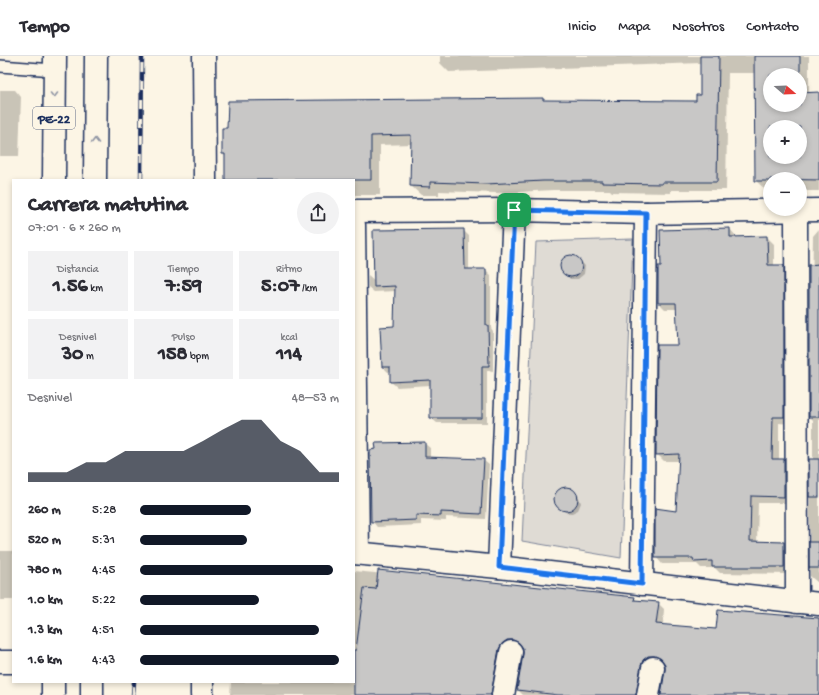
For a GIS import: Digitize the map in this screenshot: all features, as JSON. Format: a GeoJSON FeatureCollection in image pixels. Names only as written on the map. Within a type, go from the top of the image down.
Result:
{"type":"FeatureCollection","features":[{"type":"Feature","properties":{"kind":"main road","name":"PE-22"},"geometry":{"type":"LineString","coordinates":[[95,179],[96,56]]}},
{"type":"Feature","properties":{"kind":"main road"},"geometry":{"type":"LineString","coordinates":[[204,56],[205,179]]}},
{"type":"Feature","properties":{"kind":"main road","name":"PE-22"},"geometry":{"type":"LineString","coordinates":[[54,63],[54,179]]}},
{"type":"Feature","properties":{"kind":"main road"},"geometry":{"type":"LineString","coordinates":[[355,211],[514,210],[646,213],[763,211]]}},
{"type":"Feature","properties":{"kind":"main road"},"geometry":{"type":"LineString","coordinates":[[499,567],[514,210]]}},
{"type":"Feature","properties":{"kind":"main road"},"geometry":{"type":"LineString","coordinates":[[807,210],[819,210]]}},
{"type":"Feature","properties":{"kind":"main road"},"geometry":{"type":"LineString","coordinates":[[642,584],[646,213]]}},
{"type":"Feature","properties":{"kind":"main road"},"geometry":{"type":"LineString","coordinates":[[796,216],[797,602]]}},
{"type":"Feature","properties":{"kind":"main road"},"geometry":{"type":"LineString","coordinates":[[355,389],[356,553],[499,567],[819,604]]}},
{"type":"Feature","properties":{"kind":"main road"},"geometry":{"type":"LineString","coordinates":[[503,695],[511,652]]}},
{"type":"Feature","properties":{"kind":"main road"},"geometry":{"type":"LineString","coordinates":[[0,662],[12,662]]}},
{"type":"Feature","properties":{"kind":"main road"},"geometry":{"type":"LineString","coordinates":[[648,695],[653,668]]}},
{"type":"Feature","properties":{"kind":"main road"},"geometry":{"type":"LineString","coordinates":[[53,683],[53,695]]}},
{"type":"Feature","properties":{"kind":"main road"},"geometry":{"type":"LineString","coordinates":[[92,683],[92,695]]}},
{"type":"Feature","properties":{"kind":"main road"},"geometry":{"type":"LineString","coordinates":[[202,683],[202,695]]}},
{"type":"Feature","properties":{"kind":"lane"},"geometry":{"type":"LineString","coordinates":[[0,66],[54,63]]}},
{"type":"Feature","properties":{"kind":"shaded area"},"geometry":{"type":"Polygon","coordinates":[[[633,239],[621,558],[522,541],[536,242],[633,239]]]}},
{"type":"Feature","properties":{"kind":"building"},"geometry":{"type":"Polygon","coordinates":[[[700,56],[719,56],[717,182],[662,182],[662,184],[602,183],[602,181],[543,181],[486,184],[430,182],[430,187],[410,186],[411,135],[371,136],[371,180],[225,179],[225,154],[222,154],[222,128],[227,128],[228,101],[543,98],[543,100],[696,101],[696,95],[700,95],[700,56]]]}},
{"type":"Feature","properties":{"kind":"building"},"geometry":{"type":"Polygon","coordinates":[[[754,56],[800,56],[800,68],[763,68],[763,112],[807,112],[807,93],[819,92],[819,180],[807,180],[807,172],[763,172],[763,181],[755,181],[754,56]]]}},
{"type":"Feature","properties":{"kind":"building"},"geometry":{"type":"Polygon","coordinates":[[[730,228],[730,237],[767,236],[768,265],[784,265],[784,417],[773,417],[772,459],[784,459],[784,497],[751,496],[750,541],[784,542],[784,567],[712,567],[712,561],[694,562],[693,558],[655,558],[655,508],[676,511],[679,454],[656,455],[657,345],[678,345],[676,303],[658,303],[658,266],[661,266],[660,230],[730,228]]]}},
{"type":"Feature","properties":{"kind":"building"},"geometry":{"type":"Polygon","coordinates":[[[464,229],[465,269],[486,269],[486,325],[488,325],[489,366],[482,366],[482,418],[430,418],[430,380],[390,382],[390,367],[382,367],[380,327],[394,326],[395,286],[374,287],[373,230],[464,229]]]}},
{"type":"Feature","properties":{"kind":"building"},"geometry":{"type":"Polygon","coordinates":[[[567,255],[575,255],[582,262],[582,270],[575,277],[567,277],[560,270],[560,262],[567,255]]]}},
{"type":"Feature","properties":{"kind":"building"},"geometry":{"type":"Polygon","coordinates":[[[819,264],[819,417],[809,417],[809,265],[819,264]]]}},
{"type":"Feature","properties":{"kind":"building"},"geometry":{"type":"Polygon","coordinates":[[[425,442],[425,457],[484,459],[481,514],[441,512],[441,516],[416,515],[416,520],[371,522],[370,450],[376,449],[375,443],[425,442]]]}},
{"type":"Feature","properties":{"kind":"building"},"geometry":{"type":"Polygon","coordinates":[[[809,459],[819,459],[819,497],[809,497],[809,459]]]}},
{"type":"Feature","properties":{"kind":"building"},"geometry":{"type":"Polygon","coordinates":[[[566,487],[571,488],[577,494],[577,504],[571,510],[566,511],[561,510],[555,504],[554,499],[555,494],[561,488],[566,487]]]}},
{"type":"Feature","properties":{"kind":"building"},"geometry":{"type":"Polygon","coordinates":[[[809,542],[819,542],[819,568],[809,568],[809,542]]]}},
{"type":"Feature","properties":{"kind":"building"},"geometry":{"type":"Polygon","coordinates":[[[378,570],[635,597],[634,600],[659,602],[656,624],[716,629],[718,610],[819,618],[819,695],[661,695],[665,664],[661,659],[655,656],[648,656],[643,660],[636,695],[558,695],[517,690],[523,648],[519,643],[513,640],[507,640],[499,649],[491,695],[354,695],[355,650],[364,588],[376,589],[378,570]]]}},
{"type":"Feature","properties":{"kind":"railway"},"geometry":{"type":"LineString","coordinates":[[141,179],[142,56]]}},
{"type":"Feature","properties":{"kind":"railway"},"geometry":{"type":"LineString","coordinates":[[133,695],[134,683]]}},
{"type":"Feature","properties":{"kind":"route"},"geometry":{"type":"LineString","coordinates":[[514,210],[646,213],[642,584],[499,567],[514,210]]}}]}
